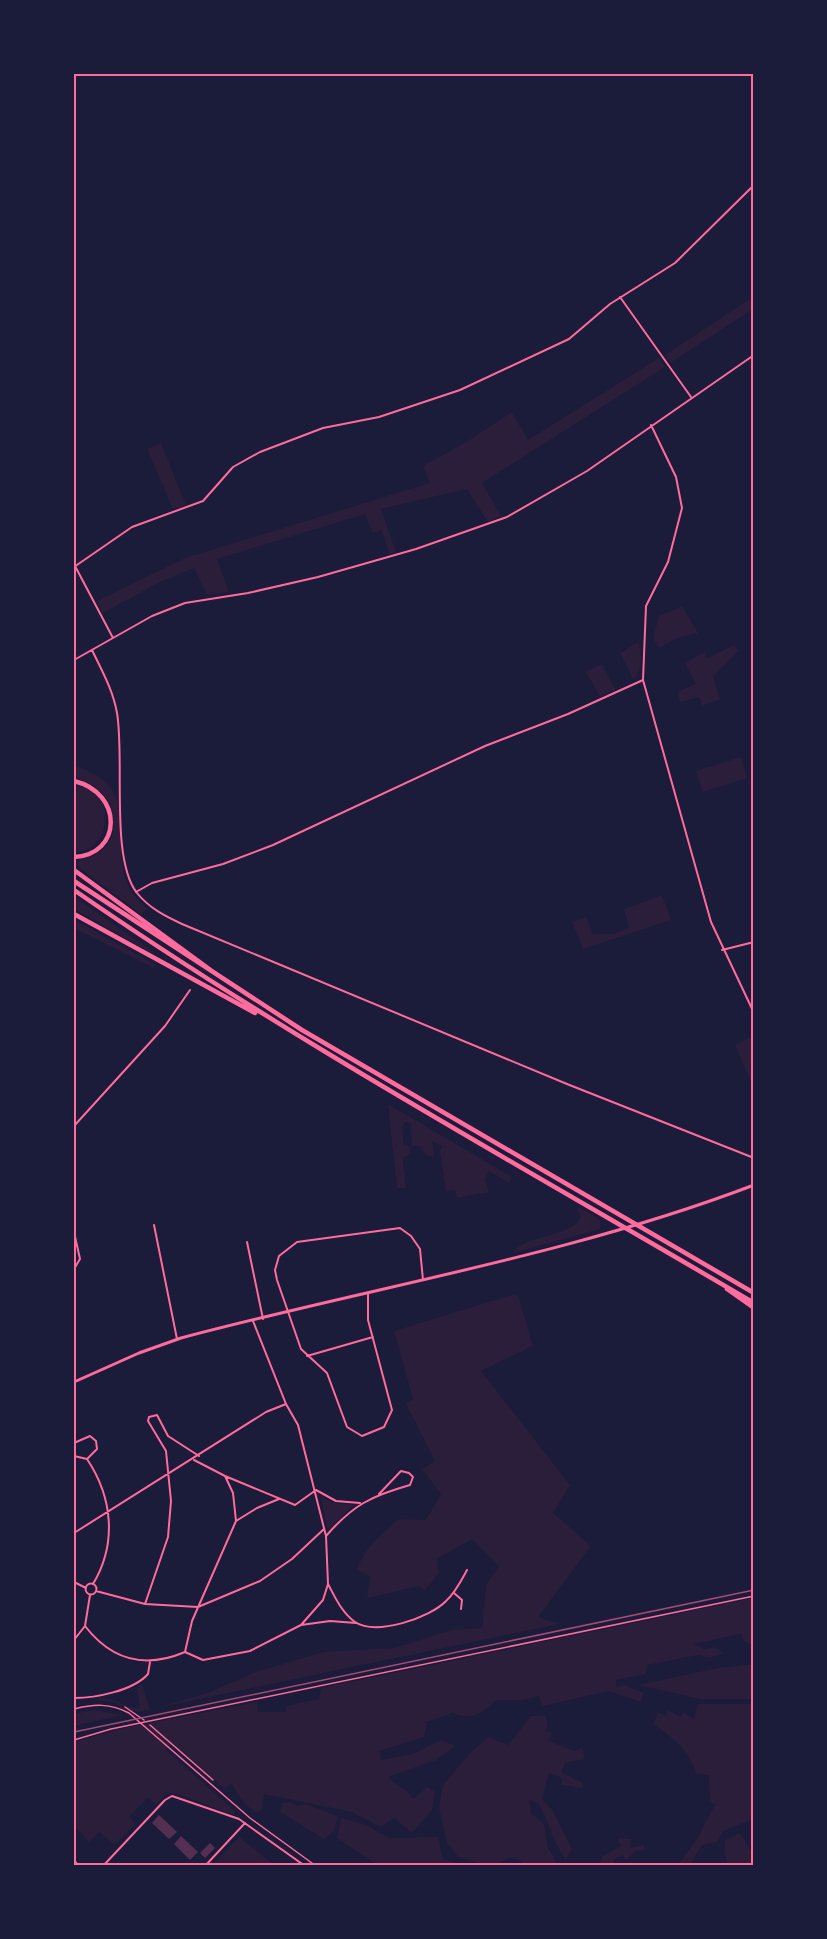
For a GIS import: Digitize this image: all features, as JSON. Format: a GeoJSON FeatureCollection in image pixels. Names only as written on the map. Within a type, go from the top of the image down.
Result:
{"type":"FeatureCollection","features":[{"type":"Feature","properties":{"kind":"highway"},"geometry":{"type":"LineString","coordinates":[[74,782],[80,782],[102,795],[111,819],[107,835],[100,846],[88,854],[74,857]]}},
{"type":"Feature","properties":{"kind":"highway"},"geometry":{"type":"LineString","coordinates":[[74,870],[212,970],[219,978]]}},
{"type":"Feature","properties":{"kind":"highway"},"geometry":{"type":"LineString","coordinates":[[74,881],[219,978],[302,1030],[753,1293]]}},
{"type":"Feature","properties":{"kind":"highway"},"geometry":{"type":"LineString","coordinates":[[74,890],[156,947],[299,1038]]}},
{"type":"Feature","properties":{"kind":"highway"},"geometry":{"type":"LineString","coordinates":[[74,914],[299,1038],[753,1303]]}},
{"type":"Feature","properties":{"kind":"highway"},"geometry":{"type":"LineString","coordinates":[[723,1285],[731,1294],[753,1308]]}},
{"type":"Feature","properties":{"kind":"main road"},"geometry":{"type":"LineString","coordinates":[[74,1382],[139,1353],[177,1340],[379,1292],[600,1235],[753,1185]]}},
{"type":"Feature","properties":{"kind":"main road"},"geometry":{"type":"LineString","coordinates":[[74,1862],[78,1866]]}},
{"type":"Feature","properties":{"kind":"street"},"geometry":{"type":"LineString","coordinates":[[113,638],[74,567],[132,527],[202,501],[233,467],[260,452],[323,428],[380,417],[460,390],[569,339],[597,313],[675,263],[753,185]]}},
{"type":"Feature","properties":{"kind":"street"},"geometry":{"type":"LineString","coordinates":[[620,297],[691,398]]}},
{"type":"Feature","properties":{"kind":"street"},"geometry":{"type":"LineString","coordinates":[[74,660],[152,616],[186,603],[248,593],[318,577],[470,532],[507,516],[560,488],[753,355]]}},
{"type":"Feature","properties":{"kind":"street"},"geometry":{"type":"LineString","coordinates":[[651,425],[676,477],[682,508],[668,562],[646,606],[643,680],[675,804],[722,950],[753,1013]]}},
{"type":"Feature","properties":{"kind":"street"},"geometry":{"type":"LineString","coordinates":[[92,650],[111,688],[117,713],[124,866],[136,892],[156,911],[182,924],[567,1084],[753,1158]]}},
{"type":"Feature","properties":{"kind":"street"},"geometry":{"type":"LineString","coordinates":[[136,892],[152,883],[223,864],[273,845],[485,746],[568,714],[643,680]]}},
{"type":"Feature","properties":{"kind":"street"},"geometry":{"type":"LineString","coordinates":[[722,950],[753,942]]}},
{"type":"Feature","properties":{"kind":"street"},"geometry":{"type":"LineString","coordinates":[[74,1126],[165,1026],[190,990]]}},
{"type":"Feature","properties":{"kind":"street"},"geometry":{"type":"LineString","coordinates":[[154,1225],[177,1340]]}},
{"type":"Feature","properties":{"kind":"street"},"geometry":{"type":"LineString","coordinates":[[368,1294],[368,1320],[392,1410],[384,1427],[362,1436],[347,1428],[327,1373],[301,1349],[277,1280],[276,1262],[284,1250],[297,1242],[400,1228],[411,1236],[420,1249],[423,1280]]}},
{"type":"Feature","properties":{"kind":"street"},"geometry":{"type":"LineString","coordinates":[[74,1232],[80,1259],[74,1269]]}},
{"type":"Feature","properties":{"kind":"street"},"geometry":{"type":"LineString","coordinates":[[247,1242],[263,1319]]}},
{"type":"Feature","properties":{"kind":"street"},"geometry":{"type":"LineString","coordinates":[[253,1321],[286,1404],[298,1425],[326,1536],[328,1584],[323,1600],[301,1625]]}},
{"type":"Feature","properties":{"kind":"street"},"geometry":{"type":"LineString","coordinates":[[307,1356],[373,1337]]}},
{"type":"Feature","properties":{"kind":"street"},"geometry":{"type":"LineString","coordinates":[[74,1533],[266,1412],[286,1404]]}},
{"type":"Feature","properties":{"kind":"street"},"geometry":{"type":"LineString","coordinates":[[145,1604],[168,1537],[171,1501],[166,1451],[148,1420],[151,1414],[158,1415],[164,1430],[175,1443],[199,1456]]}},
{"type":"Feature","properties":{"kind":"street"},"geometry":{"type":"LineString","coordinates":[[74,1443],[90,1436],[96,1442],[97,1449],[87,1459]]}},
{"type":"Feature","properties":{"kind":"street"},"geometry":{"type":"LineString","coordinates":[[74,1456],[87,1459],[94,1469],[108,1511],[109,1548],[93,1584],[86,1588]]}},
{"type":"Feature","properties":{"kind":"street"},"geometry":{"type":"LineString","coordinates":[[193,1460],[295,1505],[316,1490]]}},
{"type":"Feature","properties":{"kind":"street"},"geometry":{"type":"LineString","coordinates":[[326,1536],[360,1503],[379,1494],[410,1485],[413,1477],[401,1471],[379,1494]]}},
{"type":"Feature","properties":{"kind":"street"},"geometry":{"type":"LineString","coordinates":[[185,1652],[192,1621],[236,1521],[232,1493],[225,1476]]}},
{"type":"Feature","properties":{"kind":"street"},"geometry":{"type":"LineString","coordinates":[[316,1490],[336,1501],[360,1503]]}},
{"type":"Feature","properties":{"kind":"street"},"geometry":{"type":"LineString","coordinates":[[236,1521],[257,1508],[279,1499]]}},
{"type":"Feature","properties":{"kind":"street"},"geometry":{"type":"LineString","coordinates":[[90,1595],[96,1591],[145,1604],[198,1607],[260,1581],[292,1559],[324,1528]]}},
{"type":"Feature","properties":{"kind":"street"},"geometry":{"type":"LineString","coordinates":[[85,1626],[95,1639],[111,1651],[131,1659],[150,1662],[185,1652],[203,1660],[250,1651],[301,1625],[330,1621],[384,1627],[420,1618],[435,1611],[454,1593],[467,1570]]}},
{"type":"Feature","properties":{"kind":"street"},"geometry":{"type":"LineString","coordinates":[[74,1582],[86,1588],[90,1595],[85,1626],[74,1640]]}},
{"type":"Feature","properties":{"kind":"street"},"geometry":{"type":"LineString","coordinates":[[93,1584],[96,1591]]}},
{"type":"Feature","properties":{"kind":"street"},"geometry":{"type":"LineString","coordinates":[[328,1584],[339,1604],[356,1623]]}},
{"type":"Feature","properties":{"kind":"street"},"geometry":{"type":"LineString","coordinates":[[454,1593],[462,1600],[461,1609]]}},
{"type":"Feature","properties":{"kind":"street"},"geometry":{"type":"LineString","coordinates":[[74,1698],[114,1691],[136,1683],[148,1674],[150,1662]]}},
{"type":"Feature","properties":{"kind":"street"},"geometry":{"type":"LineString","coordinates":[[103,1866],[170,1797],[178,1797],[245,1823],[304,1865]]}},
{"type":"Feature","properties":{"kind":"street"},"geometry":{"type":"LineString","coordinates":[[205,1866],[245,1823]]}},
{"type":"Feature","properties":{"kind":"lane"},"geometry":{"type":"LineString","coordinates":[[74,1740],[111,1729],[753,1596]]}},
{"type":"Feature","properties":{"kind":"lane"},"geometry":{"type":"LineString","coordinates":[[74,1710],[95,1705],[123,1710],[170,1747],[250,1818],[316,1866]]}},
{"type":"Feature","properties":{"kind":"path"},"geometry":{"type":"LineString","coordinates":[[126,1707],[213,1780]]}},
{"type":"Feature","properties":{"kind":"shaded area"},"geometry":{"type":"Polygon","coordinates":[[[753,297],[753,309],[670,363],[665,355],[753,297]]]}},
{"type":"Feature","properties":{"kind":"shaded area"},"geometry":{"type":"Polygon","coordinates":[[[659,358],[665,367],[482,483],[501,516],[488,522],[467,489],[381,509],[396,552],[389,554],[382,530],[373,533],[365,514],[217,559],[229,592],[207,595],[194,568],[160,582],[103,613],[97,601],[185,558],[430,483],[423,466],[468,441],[512,412],[528,440],[659,358]]]}},
{"type":"Feature","properties":{"kind":"shaded area"},"geometry":{"type":"Polygon","coordinates":[[[161,443],[186,505],[173,509],[147,449],[161,443]]]}},
{"type":"Feature","properties":{"kind":"shaded area"},"geometry":{"type":"Polygon","coordinates":[[[682,606],[698,633],[680,637],[659,648],[653,638],[659,616],[682,606]]]}},
{"type":"Feature","properties":{"kind":"shaded area"},"geometry":{"type":"Polygon","coordinates":[[[638,642],[641,662],[639,672],[633,679],[620,653],[638,642]]]}},
{"type":"Feature","properties":{"kind":"shaded area"},"geometry":{"type":"Polygon","coordinates":[[[734,645],[738,651],[713,676],[720,699],[702,706],[699,697],[680,702],[678,692],[696,684],[685,663],[705,652],[707,658],[734,645]]]}},
{"type":"Feature","properties":{"kind":"shaded area"},"geometry":{"type":"Polygon","coordinates":[[[602,664],[615,689],[600,697],[586,672],[602,664]]]}},
{"type":"Feature","properties":{"kind":"shaded area"},"geometry":{"type":"Polygon","coordinates":[[[741,757],[747,778],[703,792],[696,771],[741,757]]]}},
{"type":"Feature","properties":{"kind":"shaded area"},"geometry":{"type":"Polygon","coordinates":[[[74,766],[95,775],[109,786],[116,799],[120,814],[122,865],[128,887],[147,909],[141,914],[77,866],[80,859],[96,854],[107,845],[113,833],[114,820],[103,794],[90,784],[74,778],[74,766]]]}},
{"type":"Feature","properties":{"kind":"shaded area"},"geometry":{"type":"Polygon","coordinates":[[[74,786],[88,788],[98,795],[104,806],[106,818],[104,830],[98,841],[88,849],[74,852],[74,786]]]}},
{"type":"Feature","properties":{"kind":"shaded area"},"geometry":{"type":"Polygon","coordinates":[[[662,895],[671,920],[583,949],[572,922],[586,917],[593,934],[613,934],[629,928],[624,909],[662,895]]]}},
{"type":"Feature","properties":{"kind":"shaded area"},"geometry":{"type":"Polygon","coordinates":[[[74,897],[155,953],[74,909],[74,897]]]}},
{"type":"Feature","properties":{"kind":"shaded area"},"geometry":{"type":"Polygon","coordinates":[[[74,919],[156,965],[154,968],[74,928],[74,919]]]}},
{"type":"Feature","properties":{"kind":"shaded area"},"geometry":{"type":"Polygon","coordinates":[[[753,1036],[753,1086],[735,1045],[753,1036]]]}},
{"type":"Feature","properties":{"kind":"shaded area"},"geometry":{"type":"Polygon","coordinates":[[[388,1104],[512,1177],[509,1183],[489,1171],[485,1179],[489,1192],[457,1198],[455,1190],[446,1191],[440,1151],[443,1146],[432,1141],[434,1157],[426,1155],[419,1146],[412,1146],[411,1123],[405,1122],[402,1127],[404,1144],[409,1146],[410,1154],[403,1158],[406,1188],[397,1188],[388,1104]]]}},
{"type":"Feature","properties":{"kind":"shaded area"},"geometry":{"type":"Polygon","coordinates":[[[579,1207],[600,1220],[600,1229],[513,1253],[527,1242],[569,1228],[581,1216],[577,1210],[579,1207]]]}},
{"type":"Feature","properties":{"kind":"shaded area"},"geometry":{"type":"Polygon","coordinates":[[[515,1294],[519,1298],[533,1346],[481,1371],[570,1485],[553,1513],[591,1546],[538,1617],[559,1624],[158,1708],[210,1692],[253,1673],[323,1652],[394,1648],[452,1630],[482,1628],[486,1585],[499,1566],[472,1539],[437,1559],[439,1573],[425,1590],[420,1586],[367,1598],[370,1576],[357,1570],[368,1549],[386,1530],[399,1519],[426,1520],[441,1494],[422,1469],[435,1461],[406,1404],[413,1399],[394,1331],[515,1294]]]}},
{"type":"Feature","properties":{"kind":"shaded area"},"geometry":{"type":"Polygon","coordinates":[[[321,1497],[334,1503],[353,1505],[330,1529],[327,1527],[321,1497]]]}},
{"type":"Feature","properties":{"kind":"shaded area"},"geometry":{"type":"Polygon","coordinates":[[[753,1598],[753,1645],[745,1642],[741,1634],[694,1644],[704,1649],[715,1647],[723,1653],[710,1658],[698,1655],[647,1665],[646,1674],[616,1680],[616,1687],[625,1685],[644,1693],[641,1702],[609,1691],[542,1706],[539,1696],[524,1700],[496,1700],[486,1709],[472,1716],[453,1713],[427,1722],[424,1737],[380,1751],[381,1760],[412,1754],[442,1740],[455,1746],[436,1760],[388,1777],[414,1799],[427,1787],[435,1792],[432,1810],[412,1833],[394,1818],[381,1827],[351,1812],[264,1794],[262,1809],[258,1813],[245,1805],[231,1783],[225,1789],[172,1743],[166,1750],[235,1811],[233,1815],[178,1794],[168,1793],[156,1804],[148,1798],[129,1816],[135,1824],[115,1845],[99,1832],[89,1842],[74,1826],[74,1742],[124,1728],[257,1702],[258,1712],[286,1712],[286,1706],[319,1699],[321,1688],[753,1598]]]}},
{"type":"Feature","properties":{"kind":"shaded area"},"geometry":{"type":"Polygon","coordinates":[[[753,1664],[753,1699],[700,1699],[638,1685],[718,1668],[753,1664]]]}},
{"type":"Feature","properties":{"kind":"shaded area"},"geometry":{"type":"Polygon","coordinates":[[[142,1684],[150,1709],[137,1712],[114,1702],[93,1700],[100,1698],[113,1700],[130,1707],[140,1708],[137,1687],[142,1684]]]}},
{"type":"Feature","properties":{"kind":"shaded area"},"geometry":{"type":"Polygon","coordinates":[[[698,1704],[753,1704],[753,1819],[723,1831],[717,1842],[702,1845],[690,1865],[678,1865],[697,1839],[715,1805],[710,1801],[709,1775],[696,1774],[685,1751],[654,1724],[658,1712],[665,1716],[668,1710],[681,1717],[683,1712],[694,1719],[698,1704]]]}},
{"type":"Feature","properties":{"kind":"shaded area"},"geometry":{"type":"Polygon","coordinates":[[[93,1710],[123,1715],[74,1726],[74,1714],[93,1710]]]}},
{"type":"Feature","properties":{"kind":"shaded area"},"geometry":{"type":"Polygon","coordinates":[[[531,1716],[545,1716],[548,1722],[546,1731],[552,1733],[549,1741],[575,1751],[582,1747],[585,1759],[565,1763],[561,1772],[583,1783],[582,1788],[562,1785],[562,1778],[549,1773],[542,1799],[552,1809],[572,1849],[566,1859],[554,1839],[539,1804],[530,1800],[531,1813],[544,1824],[548,1848],[558,1865],[524,1865],[518,1859],[508,1858],[496,1865],[487,1865],[458,1857],[447,1843],[439,1808],[443,1785],[468,1755],[488,1737],[508,1745],[531,1716]]]}},
{"type":"Feature","properties":{"kind":"shaded area"},"geometry":{"type":"Polygon","coordinates":[[[290,1802],[298,1806],[305,1804],[338,1816],[334,1831],[324,1839],[280,1812],[283,1803],[290,1802]]]}},
{"type":"Feature","properties":{"kind":"shaded area"},"geometry":{"type":"Polygon","coordinates":[[[341,1818],[366,1825],[390,1838],[438,1837],[443,1859],[462,1865],[377,1865],[337,1838],[341,1818]]]}},
{"type":"Feature","properties":{"kind":"shaded area"},"geometry":{"type":"Polygon","coordinates":[[[740,1833],[751,1851],[753,1865],[728,1865],[724,1852],[725,1840],[740,1833]]]}},
{"type":"Feature","properties":{"kind":"shaded area"},"geometry":{"type":"Polygon","coordinates":[[[239,1837],[274,1865],[213,1864],[239,1837]]]}},
{"type":"Feature","properties":{"kind":"shaded area"},"geometry":{"type":"Polygon","coordinates":[[[617,1838],[631,1839],[630,1848],[644,1845],[644,1850],[636,1851],[626,1860],[623,1855],[616,1858],[612,1865],[599,1865],[603,1856],[621,1846],[617,1838]]]}},
{"type":"Feature","properties":{"kind":"building"},"geometry":{"type":"Polygon","coordinates":[[[159,1815],[177,1832],[169,1839],[152,1823],[159,1815]]]}},
{"type":"Feature","properties":{"kind":"building"},"geometry":{"type":"Polygon","coordinates":[[[181,1836],[198,1852],[190,1860],[174,1844],[181,1836]]]}},
{"type":"Feature","properties":{"kind":"building"},"geometry":{"type":"Polygon","coordinates":[[[210,1843],[215,1848],[205,1858],[200,1853],[210,1843]]]}},
{"type":"Feature","properties":{"kind":"railway"},"geometry":{"type":"LineString","coordinates":[[74,1732],[754,1590]]}}]}
